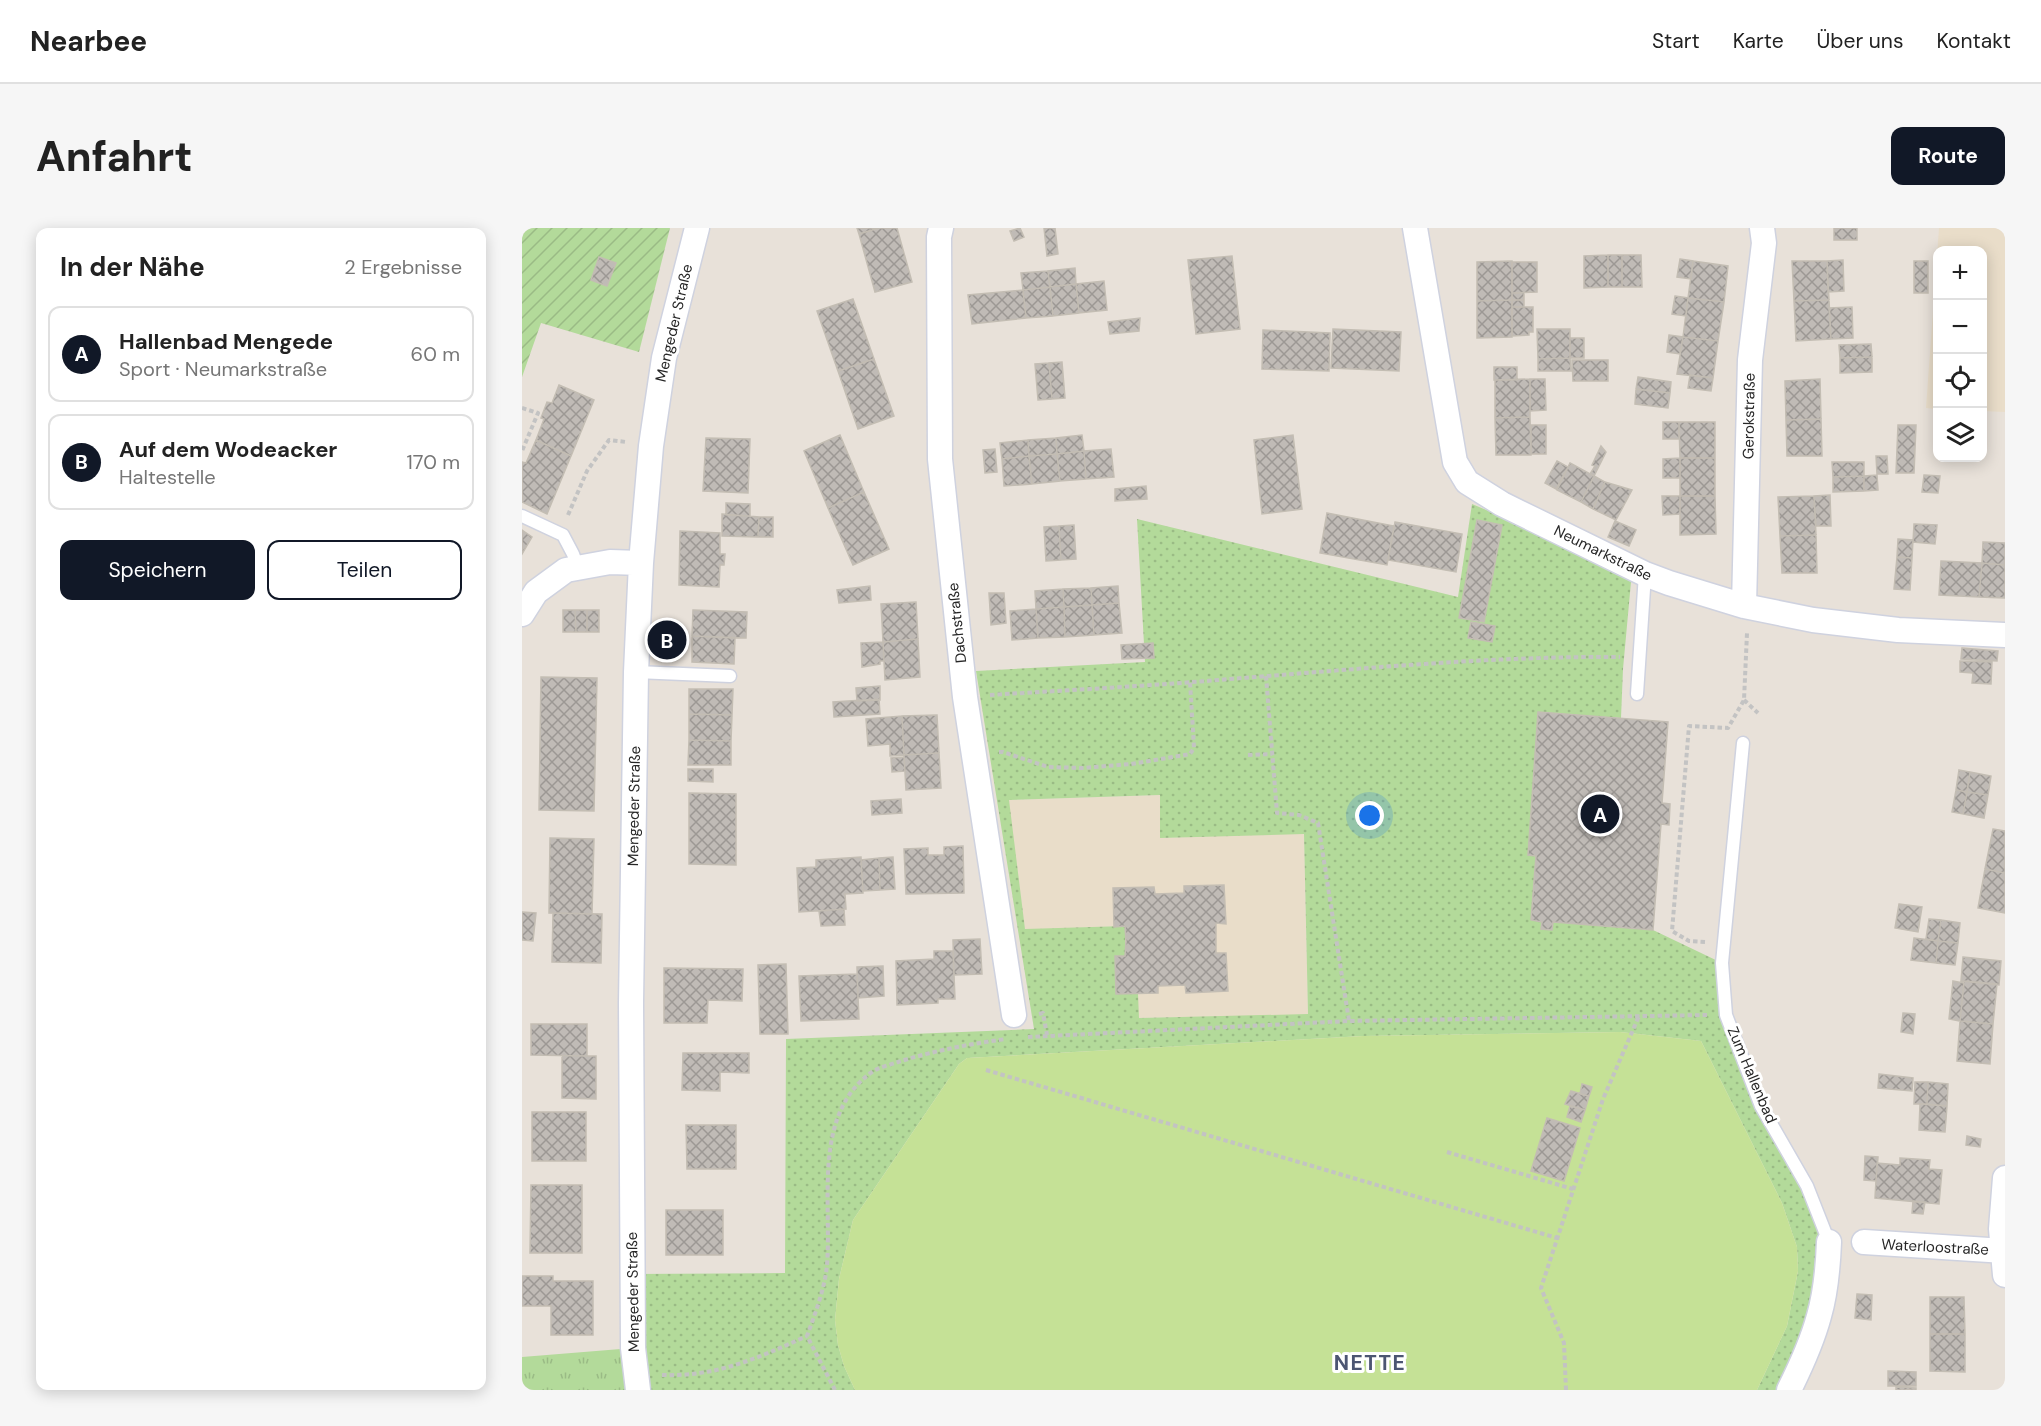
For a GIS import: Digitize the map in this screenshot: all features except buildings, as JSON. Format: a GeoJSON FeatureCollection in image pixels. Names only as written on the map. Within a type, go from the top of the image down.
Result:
{"type":"FeatureCollection","features":[{"type":"Feature","properties":{"kind":"street","name":"Mengeder Straße"},"geometry":{"type":"LineString","coordinates":[[636,1382],[632,1274],[631,1003],[636,672],[641,563],[651,446],[664,358],[697,228]]}},
{"type":"Feature","properties":{"kind":"street","name":"Dachstraße"},"geometry":{"type":"LineString","coordinates":[[941,228],[939,237],[940,459],[965,697],[1014,1015]]}},
{"type":"Feature","properties":{"kind":"street","name":"Neumarkstraße"},"geometry":{"type":"LineString","coordinates":[[1415,228],[1455,462],[1467,482],[1503,504],[1645,574],[1744,606],[1813,620],[1898,630],[2005,635]]}},
{"type":"Feature","properties":{"kind":"street","name":"Gerokstraße"},"geometry":{"type":"LineString","coordinates":[[1744,606],[1750,360],[1764,243],[1762,228]]}},
{"type":"Feature","properties":{"kind":"street"},"geometry":{"type":"LineString","coordinates":[[522,614],[536,592],[566,570],[610,562],[641,563]]}},
{"type":"Feature","properties":{"kind":"street"},"geometry":{"type":"LineString","coordinates":[[2005,1178],[2001,1229],[2005,1275]]}},
{"type":"Feature","properties":{"kind":"street","name":"Zum Hallenbad"},"geometry":{"type":"LineString","coordinates":[[1789,1390],[1804,1360],[1819,1317],[1827,1279],[1829,1242]]}},
{"type":"Feature","properties":{"kind":"street","name":"Waterloostraße"},"geometry":{"type":"LineString","coordinates":[[1864,1242],[2004,1251]]}},
{"type":"Feature","properties":{"kind":"lane"},"geometry":{"type":"LineString","coordinates":[[522,516],[563,535],[578,568]]}},
{"type":"Feature","properties":{"kind":"lane"},"geometry":{"type":"LineString","coordinates":[[1637,694],[1645,574]]}},
{"type":"Feature","properties":{"kind":"lane"},"geometry":{"type":"LineString","coordinates":[[636,672],[730,676]]}},
{"type":"Feature","properties":{"kind":"lane","name":"Zum Hallenbad"},"geometry":{"type":"LineString","coordinates":[[1743,742],[1722,973],[1726,1015],[1761,1106],[1808,1186],[1829,1242]]}},
{"type":"Feature","properties":{"kind":"path"},"geometry":{"type":"LineString","coordinates":[[522,408],[538,413],[522,451]]}},
{"type":"Feature","properties":{"kind":"path"},"geometry":{"type":"LineString","coordinates":[[559,534],[587,471],[609,440],[633,443]]}},
{"type":"Feature","properties":{"kind":"path"},"geometry":{"type":"LineString","coordinates":[[1724,942],[1689,941],[1672,931],[1689,726],[1728,728],[1744,700],[1748,627],[1744,606]]}},
{"type":"Feature","properties":{"kind":"path"},"geometry":{"type":"LineString","coordinates":[[965,697],[1451,662],[1560,657],[1639,657]]}},
{"type":"Feature","properties":{"kind":"path"},"geometry":{"type":"LineString","coordinates":[[1266,676],[1277,813],[1299,815],[1318,823],[1349,1021]]}},
{"type":"Feature","properties":{"kind":"path"},"geometry":{"type":"LineString","coordinates":[[1012,756],[1048,767],[1082,768],[1131,764],[1190,754],[1194,748],[1190,682]]}},
{"type":"Feature","properties":{"kind":"path"},"geometry":{"type":"LineString","coordinates":[[1744,700],[1758,713]]}},
{"type":"Feature","properties":{"kind":"path"},"geometry":{"type":"LineString","coordinates":[[1248,755],[1272,754]]}},
{"type":"Feature","properties":{"kind":"path"},"geometry":{"type":"LineString","coordinates":[[1566,1390],[1564,1343],[1541,1288],[1603,1099],[1639,1016]]}},
{"type":"Feature","properties":{"kind":"path"},"geometry":{"type":"LineString","coordinates":[[1022,1037],[1349,1021],[1690,1016]]}},
{"type":"Feature","properties":{"kind":"path"},"geometry":{"type":"LineString","coordinates":[[835,1390],[807,1336],[826,1268],[830,1147],[836,1122],[854,1089],[873,1071],[920,1055],[968,1044],[1012,1039]]}},
{"type":"Feature","properties":{"kind":"path"},"geometry":{"type":"LineString","coordinates":[[986,1070],[1557,1238]]}},
{"type":"Feature","properties":{"kind":"path"},"geometry":{"type":"LineString","coordinates":[[1447,1152],[1573,1190]]}},
{"type":"Feature","properties":{"kind":"path"},"geometry":{"type":"LineString","coordinates":[[636,1382],[735,1367],[807,1336]]}},
{"type":"Feature","properties":{"kind":"shaded area"},"geometry":{"type":"Polygon","coordinates":[[[1939,228],[2005,228],[2005,412],[1987,411],[1987,246],[1938,246],[1939,228]]]}},
{"type":"Feature","properties":{"kind":"shaded area"},"geometry":{"type":"Polygon","coordinates":[[[1933,311],[1933,409],[1926,408],[1933,311]]]}},
{"type":"Feature","properties":{"kind":"shaded area"},"geometry":{"type":"Polygon","coordinates":[[[1160,795],[1160,838],[1304,833],[1308,1015],[1139,1018],[1116,994],[1115,956],[1125,955],[1125,926],[1025,930],[1008,800],[1160,795]]]}},
{"type":"Feature","properties":{"kind":"green space"},"geometry":{"type":"Polygon","coordinates":[[[522,228],[670,228],[639,352],[541,323],[522,377],[522,228]]]}},
{"type":"Feature","properties":{"kind":"green space"},"geometry":{"type":"Polygon","coordinates":[[[1472,504],[1632,571],[1621,718],[1538,712],[1529,855],[1536,856],[1531,920],[1542,922],[1541,929],[1552,930],[1553,922],[1653,930],[1722,963],[1726,1015],[1761,1106],[1807,1186],[1826,1241],[1789,1390],[1757,1390],[1787,1326],[1798,1271],[1797,1247],[1782,1203],[1701,1041],[1620,1032],[1363,1036],[967,1058],[959,1064],[853,1220],[839,1279],[835,1320],[838,1345],[844,1366],[855,1390],[638,1390],[632,1274],[785,1273],[786,1039],[1034,1029],[976,671],[1145,662],[1137,519],[1458,597],[1472,504]],[[1160,795],[1009,800],[1025,929],[1125,926],[1125,956],[1115,956],[1116,994],[1138,994],[1139,1018],[1308,1014],[1304,834],[1160,838],[1160,795]]]}},
{"type":"Feature","properties":{"kind":"green space"},"geometry":{"type":"Polygon","coordinates":[[[1620,1032],[1701,1041],[1782,1203],[1797,1247],[1798,1271],[1787,1326],[1757,1390],[855,1390],[844,1366],[838,1345],[835,1320],[839,1279],[853,1220],[959,1064],[967,1058],[1363,1036],[1620,1032]]]}},
{"type":"Feature","properties":{"kind":"green space"},"geometry":{"type":"Polygon","coordinates":[[[633,1348],[638,1390],[522,1390],[522,1357],[633,1348]]]}},
{"type":"Feature","properties":{"kind":"place","name":"Auf dem Wodeacker"},"geometry":{"type":"Point","coordinates":[667,640]}},
{"type":"Feature","properties":{"kind":"place","name":"Hallenbad Mengede"},"geometry":{"type":"Point","coordinates":[1600,814]}},
{"type":"Feature","properties":{"kind":"district","name":"NETTE"},"geometry":{"type":"Point","coordinates":[1370,1363]}}]}
